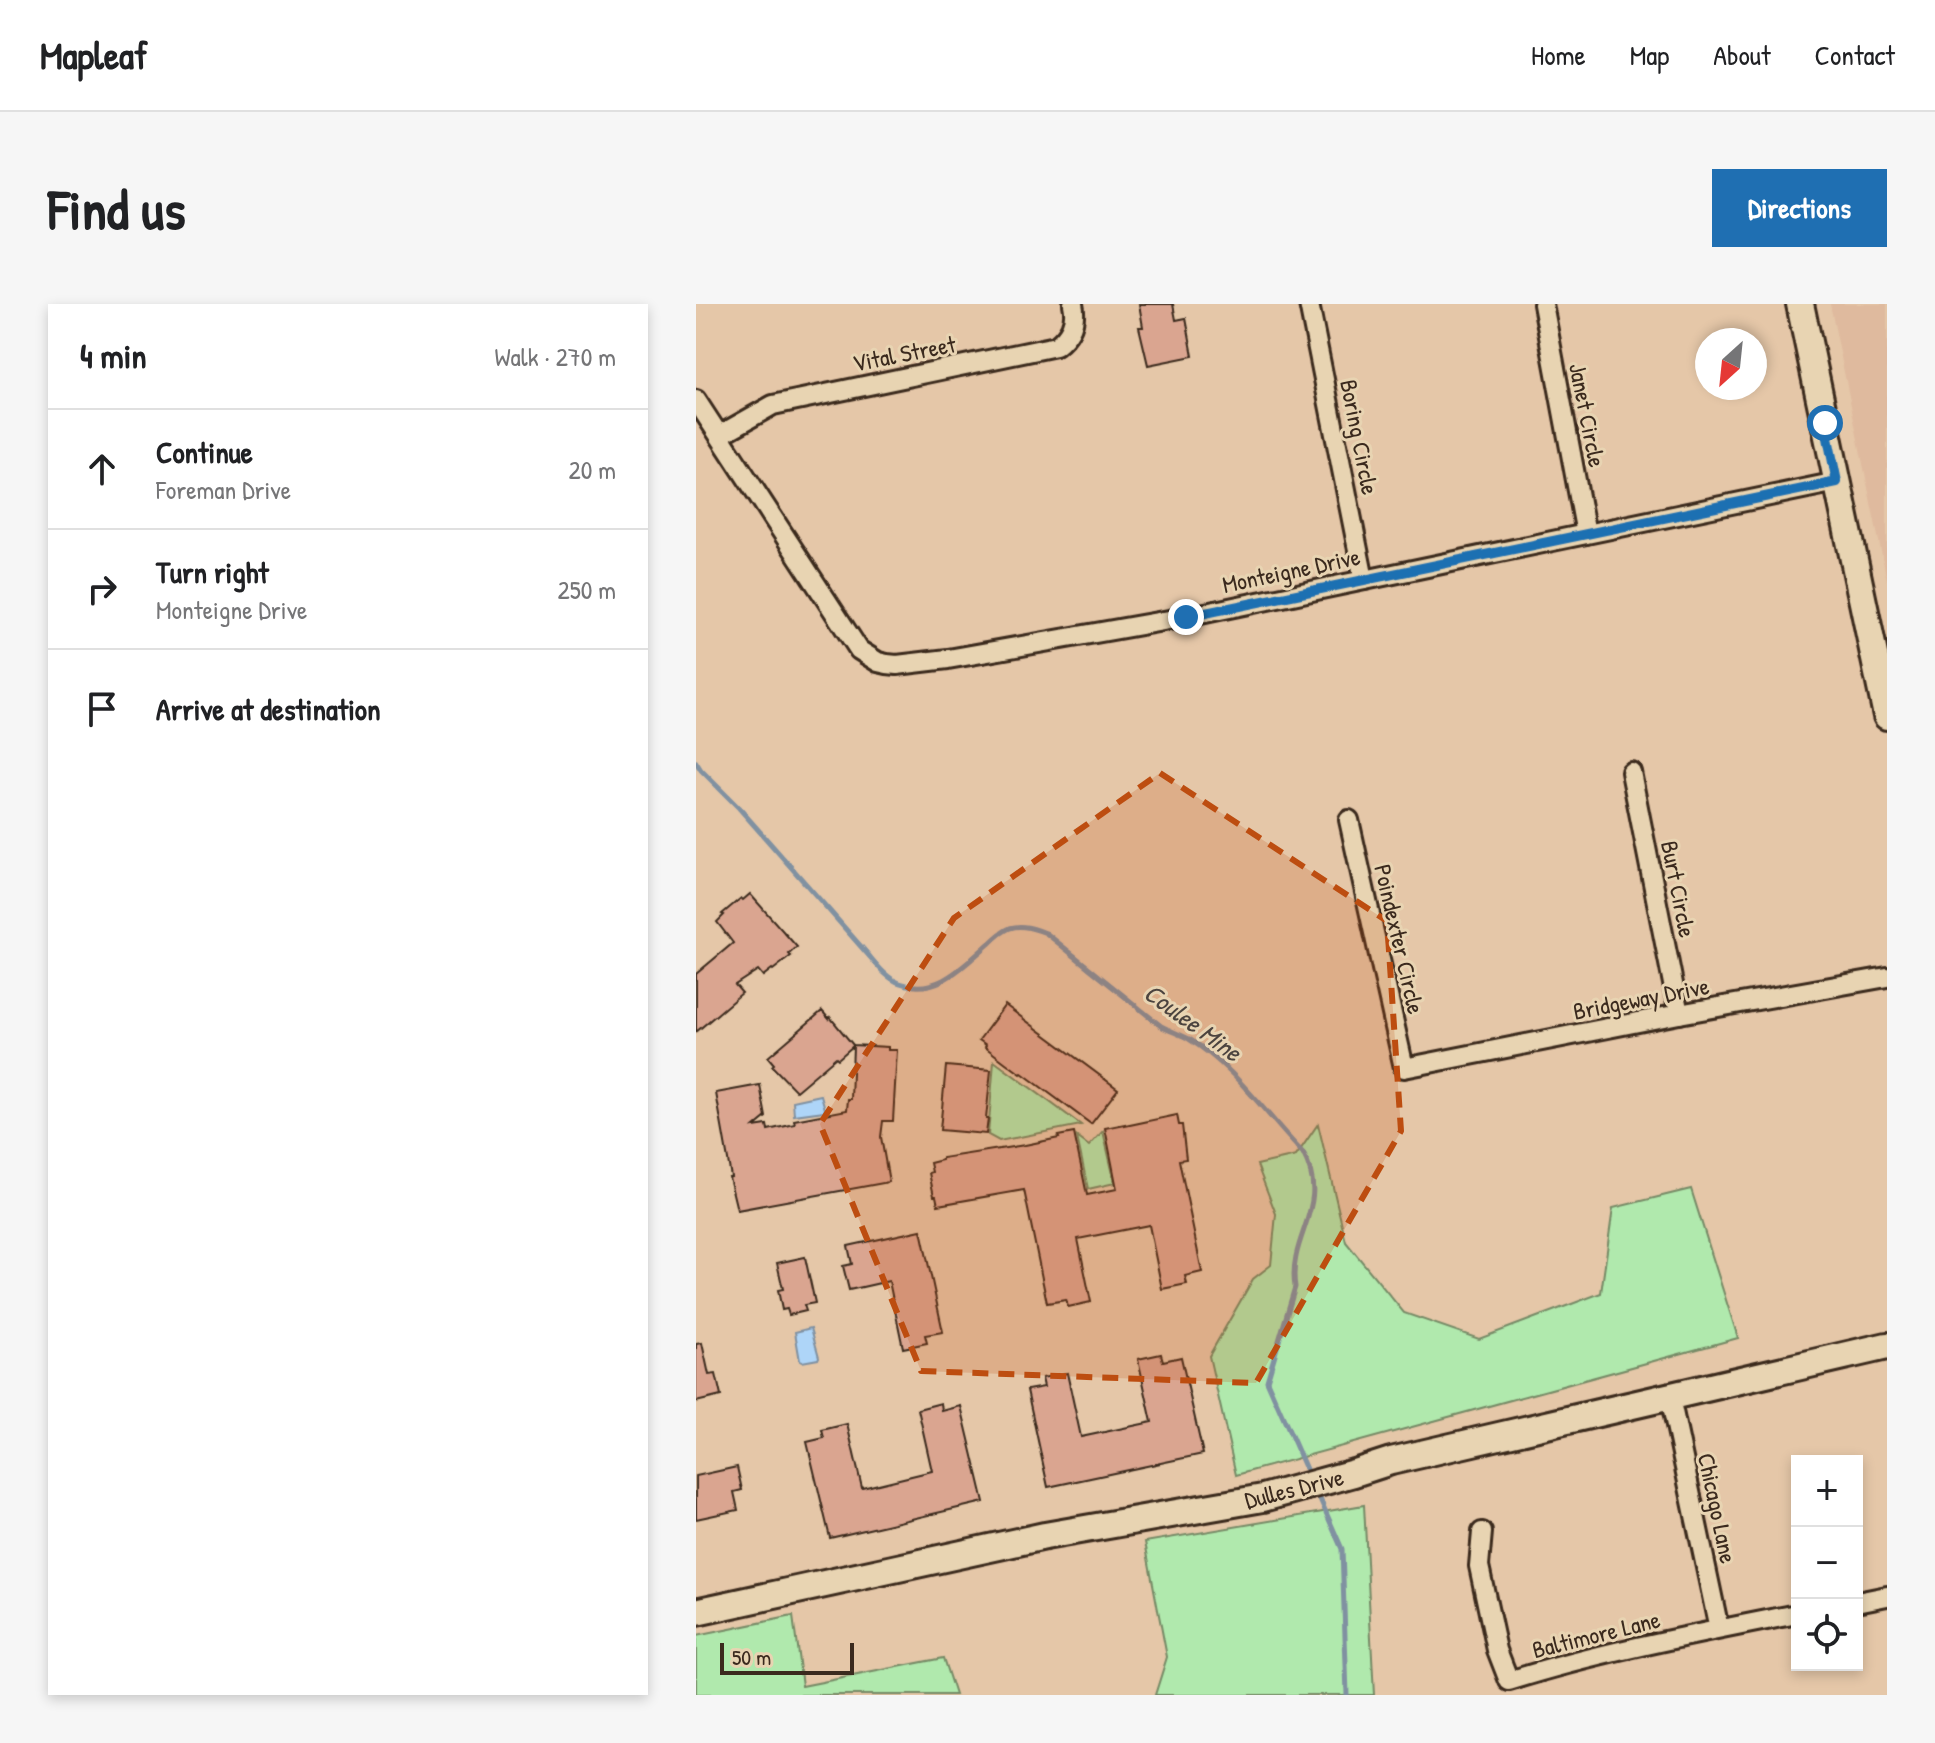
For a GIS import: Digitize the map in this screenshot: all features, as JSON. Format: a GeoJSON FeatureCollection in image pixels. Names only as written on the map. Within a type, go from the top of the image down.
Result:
{"type":"FeatureCollection","features":[{"type":"Feature","properties":{"kind":"street","name":"Vital Street"},"geometry":{"type":"LineString","coordinates":[[720,435],[773,405],[1056,346],[1071,329],[1075,311],[1073,304]]}},
{"type":"Feature","properties":{"kind":"street","name":"Boring Circle"},"geometry":{"type":"LineString","coordinates":[[1309,304],[1364,580]]}},
{"type":"Feature","properties":{"kind":"street","name":"Janet Circle"},"geometry":{"type":"LineString","coordinates":[[1543,304],[1586,534]]}},
{"type":"Feature","properties":{"kind":"street"},"geometry":{"type":"LineString","coordinates":[[1800,304],[1837,482],[1882,669],[1887,716]]}},
{"type":"Feature","properties":{"kind":"street","name":"Monteigne Drive"},"geometry":{"type":"LineString","coordinates":[[696,400],[859,650],[887,664],[963,657],[1186,617],[1837,482]]}},
{"type":"Feature","properties":{"kind":"street","name":"Burt Circle"},"geometry":{"type":"LineString","coordinates":[[1631,772],[1679,1014]]}},
{"type":"Feature","properties":{"kind":"street","name":"Poindexter Circle"},"geometry":{"type":"LineString","coordinates":[[1349,820],[1404,1068]]}},
{"type":"Feature","properties":{"kind":"street","name":"Bridgeway Drive"},"geometry":{"type":"LineString","coordinates":[[1404,1068],[1887,977]]}},
{"type":"Feature","properties":{"kind":"street","name":"Dulles Drive"},"geometry":{"type":"LineString","coordinates":[[696,1612],[1045,1536],[1263,1498],[1391,1461],[1887,1346]]}},
{"type":"Feature","properties":{"kind":"street","name":"Chicago Lane"},"geometry":{"type":"LineString","coordinates":[[1670,1397],[1719,1629]]}},
{"type":"Feature","properties":{"kind":"street","name":"Baltimore Lane"},"geometry":{"type":"LineString","coordinates":[[1482,1532],[1479,1566],[1497,1650],[1509,1681],[1719,1629],[1791,1615]]}},
{"type":"Feature","properties":{"kind":"street"},"geometry":{"type":"LineString","coordinates":[[1863,1601],[1887,1596]]}},
{"type":"Feature","properties":{"kind":"highlighted area"},"geometry":{"type":"Polygon","coordinates":[[[1160,773],[1387,921],[1401,1131],[1256,1383],[921,1371],[820,1124],[954,918],[1160,773]]]}},
{"type":"Feature","properties":{"kind":"shaded area"},"geometry":{"type":"Polygon","coordinates":[[[1830,304],[1887,304],[1887,580],[1830,304]]]}},
{"type":"Feature","properties":{"kind":"green space"},"geometry":{"type":"Polygon","coordinates":[[[994,1061],[1081,1125],[999,1141],[988,1135],[994,1061]]]}},
{"type":"Feature","properties":{"kind":"green space"},"geometry":{"type":"Polygon","coordinates":[[[1318,1124],[1346,1242],[1404,1313],[1479,1339],[1601,1293],[1613,1208],[1691,1189],[1738,1338],[1236,1475],[1209,1356],[1253,1279],[1271,1265],[1276,1214],[1257,1165],[1296,1156],[1318,1124]]]}},
{"type":"Feature","properties":{"kind":"green space"},"geometry":{"type":"Polygon","coordinates":[[[1103,1131],[1115,1183],[1088,1189],[1077,1137],[1089,1146],[1103,1131]]]}},
{"type":"Feature","properties":{"kind":"green space"},"geometry":{"type":"Polygon","coordinates":[[[1364,1505],[1374,1695],[1155,1695],[1167,1657],[1145,1542],[1364,1505]]]}},
{"type":"Feature","properties":{"kind":"green space"},"geometry":{"type":"Polygon","coordinates":[[[793,1616],[802,1686],[943,1658],[955,1695],[696,1695],[696,1636],[793,1616]]]}},
{"type":"Feature","properties":{"kind":"water"},"geometry":{"type":"Polygon","coordinates":[[[821,1095],[824,1111],[794,1115],[793,1101],[821,1095]]]}},
{"type":"Feature","properties":{"kind":"water"},"geometry":{"type":"Polygon","coordinates":[[[811,1328],[819,1357],[802,1362],[795,1332],[811,1328]]]}},
{"type":"Feature","properties":{"kind":"building"},"geometry":{"type":"Polygon","coordinates":[[[1139,304],[1173,304],[1176,320],[1186,318],[1193,356],[1148,365],[1139,327],[1143,327],[1139,304]]]}},
{"type":"Feature","properties":{"kind":"building"},"geometry":{"type":"Polygon","coordinates":[[[750,894],[797,947],[773,970],[763,976],[758,970],[735,985],[742,993],[696,1032],[696,974],[733,943],[717,922],[722,914],[750,894]]]}},
{"type":"Feature","properties":{"kind":"building"},"geometry":{"type":"Polygon","coordinates":[[[1005,1005],[1118,1089],[1091,1124],[979,1040],[1005,1005]]]}},
{"type":"Feature","properties":{"kind":"building"},"geometry":{"type":"Polygon","coordinates":[[[822,1011],[853,1045],[897,1050],[893,1121],[883,1121],[881,1137],[889,1182],[737,1210],[716,1093],[760,1085],[766,1117],[754,1127],[767,1125],[768,1130],[795,1124],[794,1120],[847,1110],[848,1099],[851,1099],[853,1046],[796,1091],[772,1066],[774,1064],[768,1057],[822,1011]]]}},
{"type":"Feature","properties":{"kind":"building"},"geometry":{"type":"Polygon","coordinates":[[[946,1066],[991,1070],[986,1134],[940,1130],[946,1066]]]}},
{"type":"Feature","properties":{"kind":"building"},"geometry":{"type":"Polygon","coordinates":[[[1177,1115],[1179,1125],[1182,1125],[1186,1159],[1179,1160],[1202,1272],[1185,1276],[1187,1284],[1162,1289],[1149,1225],[1078,1239],[1091,1302],[1068,1307],[1066,1300],[1047,1303],[1024,1190],[938,1205],[934,1196],[930,1163],[942,1158],[1025,1145],[1074,1133],[1087,1195],[1117,1189],[1105,1128],[1177,1115]]]}},
{"type":"Feature","properties":{"kind":"building"},"geometry":{"type":"Polygon","coordinates":[[[921,1230],[943,1332],[925,1335],[927,1343],[903,1348],[889,1281],[849,1290],[843,1266],[852,1264],[848,1246],[921,1230]]]}},
{"type":"Feature","properties":{"kind":"building"},"geometry":{"type":"Polygon","coordinates":[[[805,1257],[815,1303],[804,1305],[806,1311],[789,1315],[787,1309],[782,1310],[778,1290],[783,1289],[777,1263],[805,1257]]]}},
{"type":"Feature","properties":{"kind":"building"},"geometry":{"type":"Polygon","coordinates":[[[702,1343],[709,1375],[716,1374],[721,1396],[696,1402],[696,1344],[702,1343]]]}},
{"type":"Feature","properties":{"kind":"building"},"geometry":{"type":"Polygon","coordinates":[[[1161,1354],[1163,1361],[1181,1357],[1203,1454],[1048,1487],[1027,1390],[1044,1387],[1042,1378],[1067,1373],[1081,1437],[1152,1422],[1138,1359],[1161,1354]]]}},
{"type":"Feature","properties":{"kind":"building"},"geometry":{"type":"Polygon","coordinates":[[[941,1403],[942,1411],[961,1406],[984,1502],[830,1538],[807,1442],[824,1438],[822,1430],[847,1424],[862,1488],[932,1471],[918,1409],[941,1403]]]}},
{"type":"Feature","properties":{"kind":"building"},"geometry":{"type":"Polygon","coordinates":[[[737,1467],[742,1490],[734,1492],[738,1510],[696,1519],[696,1476],[737,1467]]]}},
{"type":"Feature","properties":{"kind":"waterway","name":"Coulee Mine"},"geometry":{"type":"LineString","coordinates":[[696,762],[880,969],[895,981],[914,986],[939,982],[961,969],[1010,928],[1024,927],[1046,933],[1161,1026],[1206,1050],[1249,1092],[1303,1153],[1311,1172],[1311,1206],[1297,1252],[1295,1287],[1267,1381],[1309,1476]]}},
{"type":"Feature","properties":{"kind":"waterway","name":"Coulee Mine"},"geometry":{"type":"LineString","coordinates":[[1317,1492],[1342,1549],[1347,1695]]}},
{"type":"Feature","properties":{"kind":"route"},"geometry":{"type":"LineString","coordinates":[[1186,617],[1837,482],[1825,423]]}}]}
